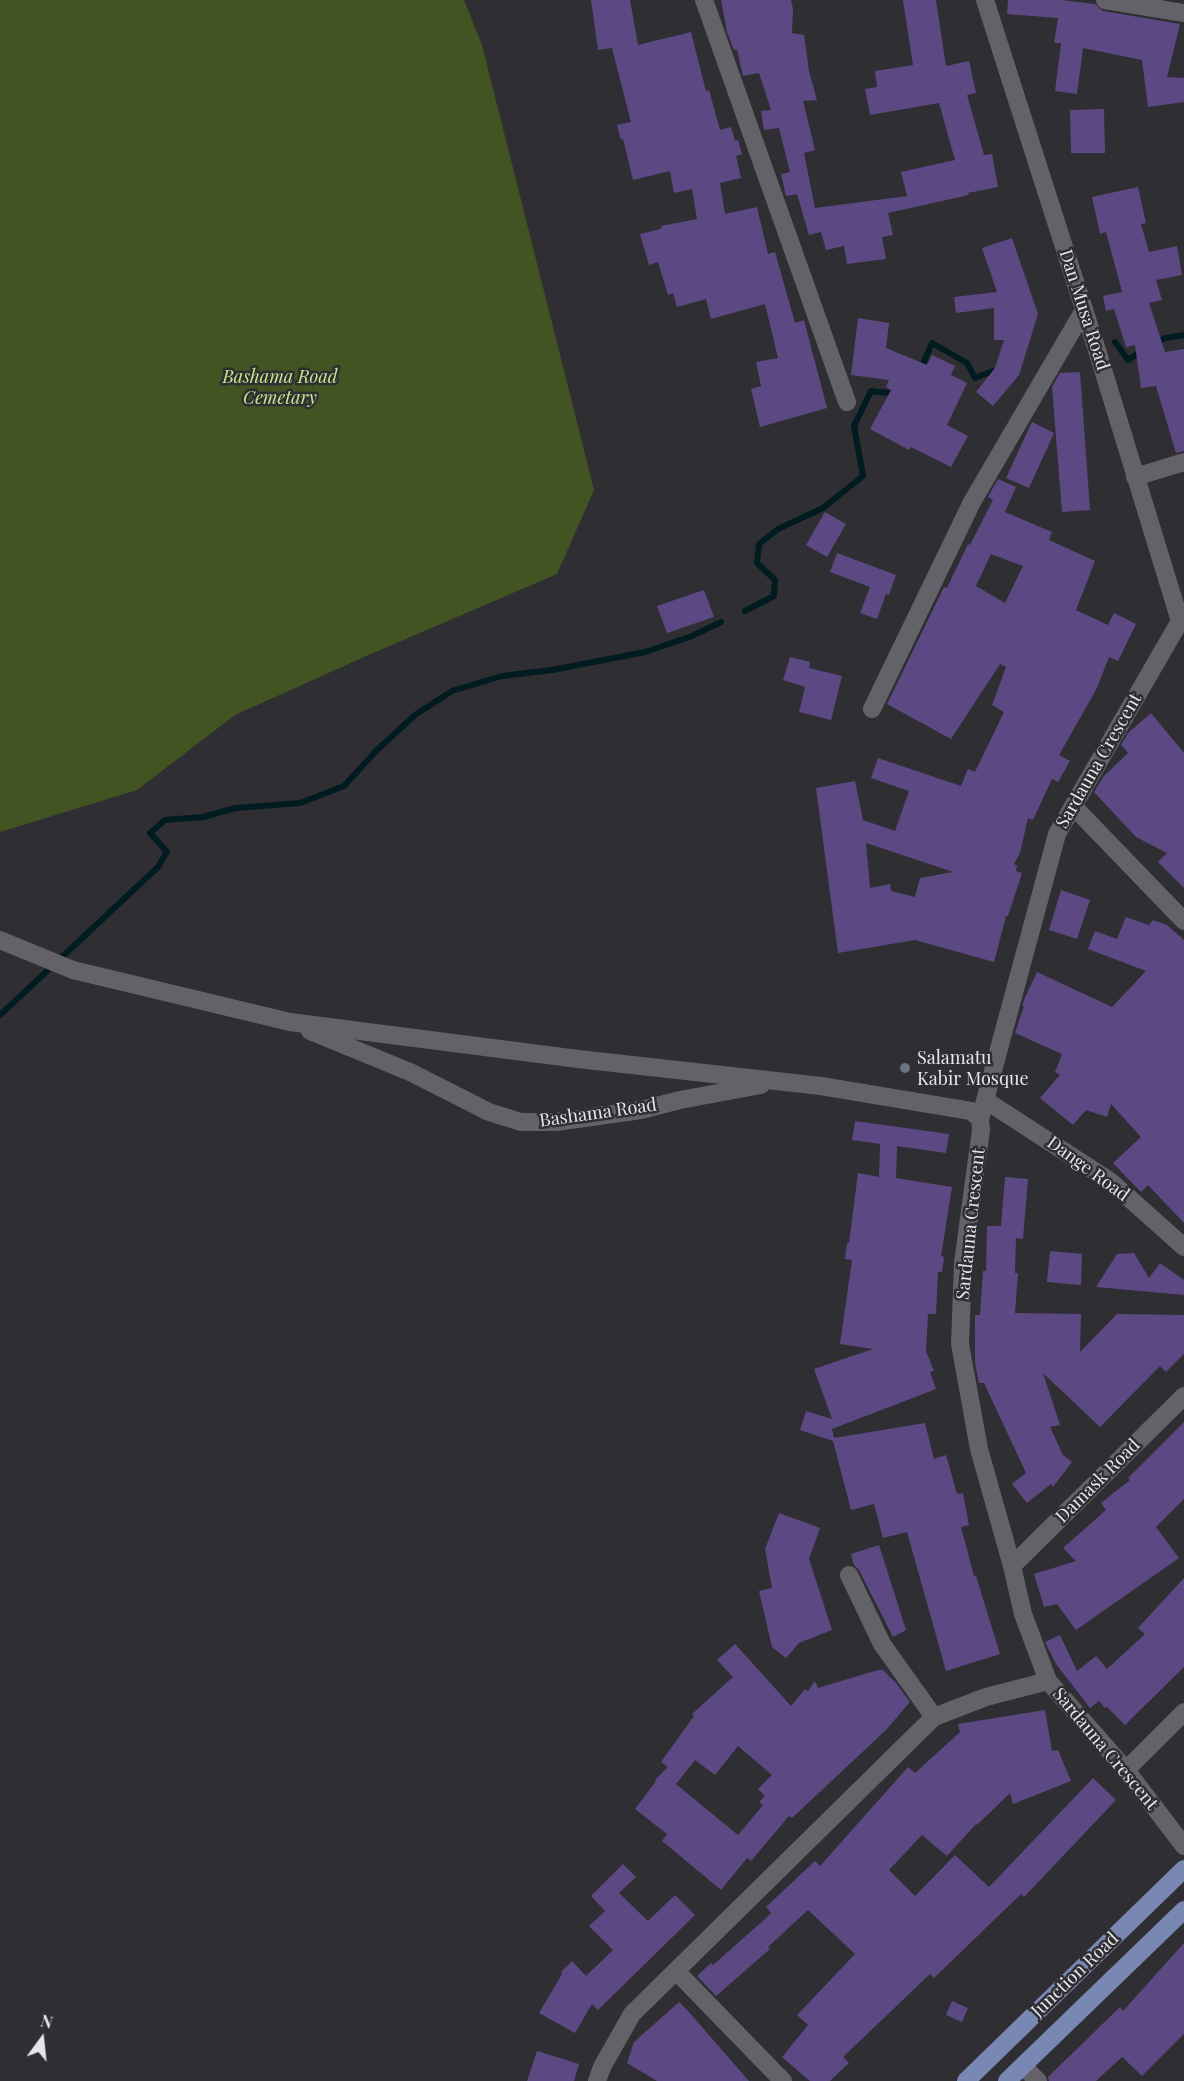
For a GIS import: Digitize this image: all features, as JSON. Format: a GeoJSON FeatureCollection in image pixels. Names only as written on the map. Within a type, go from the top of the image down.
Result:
{"type":"FeatureCollection","features":[{"type":"Feature","properties":{"kind":"main road","name":"Junction Road"},"geometry":{"type":"LineString","coordinates":[[966,2081],[1184,1869]]}},
{"type":"Feature","properties":{"kind":"main road","name":"Junction Road"},"geometry":{"type":"LineString","coordinates":[[1007,2081],[1184,1910]]}},
{"type":"Feature","properties":{"kind":"street"},"geometry":{"type":"LineString","coordinates":[[704,0],[847,402]]}},
{"type":"Feature","properties":{"kind":"street","name":"Dan Musa Road"},"geometry":{"type":"LineString","coordinates":[[985,0],[1182,620]]}},
{"type":"Feature","properties":{"kind":"street"},"geometry":{"type":"LineString","coordinates":[[1105,0],[1184,13]]}},
{"type":"Feature","properties":{"kind":"street"},"geometry":{"type":"LineString","coordinates":[[872,709],[972,502],[1084,310]]}},
{"type":"Feature","properties":{"kind":"street"},"geometry":{"type":"LineString","coordinates":[[1135,477],[1184,462]]}},
{"type":"Feature","properties":{"kind":"street","name":"Sardauna Crescent"},"geometry":{"type":"LineString","coordinates":[[1182,620],[1057,834],[980,1119],[981,1130],[963,1263],[960,1344],[979,1449],[1023,1614],[1048,1681],[1126,1770],[1184,1846]]}},
{"type":"Feature","properties":{"kind":"street"},"geometry":{"type":"LineString","coordinates":[[1074,807],[1184,921]]}},
{"type":"Feature","properties":{"kind":"street","name":"Bashama Road"},"geometry":{"type":"LineString","coordinates":[[0,940],[73,970],[290,1022],[578,1059],[821,1086],[971,1111],[980,1119]]}},
{"type":"Feature","properties":{"kind":"street","name":"Bashama Road"},"geometry":{"type":"LineString","coordinates":[[290,1022],[410,1072],[489,1112],[521,1122],[556,1122],[641,1110],[680,1100],[780,1082]]}},
{"type":"Feature","properties":{"kind":"street","name":"Dange Road"},"geometry":{"type":"LineString","coordinates":[[985,1100],[1110,1181],[1184,1247]]}},
{"type":"Feature","properties":{"kind":"street","name":"Damask Road"},"geometry":{"type":"LineString","coordinates":[[1012,1566],[1184,1396]]}},
{"type":"Feature","properties":{"kind":"street"},"geometry":{"type":"LineString","coordinates":[[849,1575],[882,1644],[934,1717]]}},
{"type":"Feature","properties":{"kind":"street"},"geometry":{"type":"LineString","coordinates":[[597,2081],[602,2067],[632,2014],[934,1717],[986,1697],[1048,1681]]}},
{"type":"Feature","properties":{"kind":"street"},"geometry":{"type":"LineString","coordinates":[[1126,1770],[1184,1712]]}},
{"type":"Feature","properties":{"kind":"street"},"geometry":{"type":"LineString","coordinates":[[677,1972],[783,2081]]}},
{"type":"Feature","properties":{"kind":"street"},"geometry":{"type":"LineString","coordinates":[[1023,2066],[1038,2081]]}},
{"type":"Feature","properties":{"kind":"green space","name":"Bashama Road Cemetary"},"geometry":{"type":"Polygon","coordinates":[[[0,0],[464,0],[482,45],[594,490],[557,574],[235,715],[137,790],[0,832],[0,0]]]}},
{"type":"Feature","properties":{"kind":"building"},"geometry":{"type":"Polygon","coordinates":[[[591,0],[630,0],[638,45],[691,32],[706,91],[709,90],[720,130],[731,127],[742,154],[736,156],[741,178],[720,183],[725,214],[757,207],[768,254],[775,252],[795,323],[804,320],[827,408],[760,427],[751,389],[761,386],[756,362],[778,358],[765,304],[711,319],[706,299],[677,307],[673,293],[668,295],[658,262],[649,265],[640,234],[661,229],[661,226],[697,219],[692,189],[674,193],[670,171],[633,180],[623,139],[621,140],[617,125],[631,122],[612,48],[598,50],[591,0]]]}},
{"type":"Feature","properties":{"kind":"building"},"geometry":{"type":"Polygon","coordinates":[[[721,0],[791,0],[792,33],[804,35],[809,71],[817,100],[803,101],[815,150],[804,153],[815,208],[907,196],[901,172],[955,160],[939,103],[870,115],[865,89],[877,87],[875,71],[913,65],[903,0],[936,0],[946,66],[969,61],[976,93],[967,95],[984,155],[992,154],[998,187],[888,213],[893,235],[882,237],[886,259],[847,264],[844,246],[826,250],[821,232],[809,235],[797,194],[786,196],[781,174],[790,172],[779,128],[764,130],[761,111],[771,110],[759,73],[743,76],[737,50],[734,50],[727,32],[721,0]]]}},
{"type":"Feature","properties":{"kind":"building"},"geometry":{"type":"Polygon","coordinates":[[[1008,0],[1061,0],[1095,4],[1103,11],[1180,24],[1167,77],[1184,78],[1184,102],[1148,107],[1142,60],[1083,48],[1077,94],[1055,91],[1061,43],[1054,43],[1058,18],[1007,14],[1008,0]]]}},
{"type":"Feature","properties":{"kind":"building"},"geometry":{"type":"Polygon","coordinates":[[[1104,109],[1105,153],[1071,153],[1070,110],[1104,109]]]}},
{"type":"Feature","properties":{"kind":"building"},"geometry":{"type":"Polygon","coordinates":[[[1138,187],[1146,223],[1141,224],[1149,252],[1177,246],[1182,275],[1156,280],[1162,300],[1149,303],[1165,352],[1184,349],[1184,451],[1176,453],[1156,386],[1141,388],[1135,345],[1126,347],[1114,309],[1106,311],[1103,296],[1122,292],[1106,232],[1100,234],[1092,197],[1138,187]]]}},
{"type":"Feature","properties":{"kind":"building"},"geometry":{"type":"Polygon","coordinates":[[[1012,238],[1038,314],[1019,375],[993,406],[976,392],[995,368],[1004,340],[994,340],[994,308],[956,313],[954,297],[997,292],[982,248],[1012,238]]]}},
{"type":"Feature","properties":{"kind":"building"},"geometry":{"type":"Polygon","coordinates":[[[858,318],[889,323],[886,348],[927,365],[932,355],[955,366],[951,375],[967,383],[947,425],[968,436],[951,467],[911,447],[909,450],[870,429],[891,390],[886,387],[889,380],[851,375],[858,318]]]}},
{"type":"Feature","properties":{"kind":"building"},"geometry":{"type":"Polygon","coordinates":[[[1080,372],[1090,510],[1062,512],[1052,387],[1060,373],[1080,372]]]}},
{"type":"Feature","properties":{"kind":"building"},"geometry":{"type":"Polygon","coordinates":[[[1032,422],[1054,433],[1029,488],[1006,478],[1032,422]]]}},
{"type":"Feature","properties":{"kind":"building"},"geometry":{"type":"Polygon","coordinates":[[[998,479],[1016,487],[1005,512],[1052,532],[1049,540],[1095,561],[1076,610],[1108,625],[1114,613],[1136,624],[1118,661],[1109,657],[1096,690],[1059,755],[1070,761],[1058,782],[1052,779],[1033,820],[1028,818],[1020,853],[1014,864],[1017,866],[1016,871],[1022,873],[1008,916],[1006,916],[994,962],[915,940],[838,953],[816,788],[855,781],[863,820],[895,831],[909,791],[871,778],[878,758],[961,786],[968,769],[975,772],[1004,712],[992,705],[1006,667],[1000,664],[951,739],[887,704],[944,587],[947,588],[993,500],[988,497],[998,479]],[[991,554],[976,586],[1005,603],[1023,566],[991,554]],[[866,843],[870,888],[890,884],[891,891],[915,897],[920,878],[953,872],[866,843]]]}},
{"type":"Feature","properties":{"kind":"building"},"geometry":{"type":"Polygon","coordinates":[[[825,512],[846,524],[827,557],[806,545],[825,512]]]}},
{"type":"Feature","properties":{"kind":"building"},"geometry":{"type":"Polygon","coordinates":[[[837,553],[896,575],[877,619],[860,613],[870,587],[830,572],[837,553]]]}},
{"type":"Feature","properties":{"kind":"building"},"geometry":{"type":"Polygon","coordinates":[[[704,590],[714,617],[667,633],[657,606],[704,590]]]}},
{"type":"Feature","properties":{"kind":"building"},"geometry":{"type":"Polygon","coordinates":[[[790,657],[810,662],[809,668],[842,676],[831,720],[799,712],[805,687],[783,680],[790,657]]]}},
{"type":"Feature","properties":{"kind":"building"},"geometry":{"type":"Polygon","coordinates":[[[1151,713],[1184,753],[1184,888],[1158,862],[1167,853],[1136,837],[1094,792],[1104,776],[1128,753],[1121,745],[1128,733],[1151,713]]]}},
{"type":"Feature","properties":{"kind":"building"},"geometry":{"type":"Polygon","coordinates":[[[1061,890],[1090,900],[1077,939],[1049,930],[1061,890]]]}},
{"type":"Feature","properties":{"kind":"building"},"geometry":{"type":"Polygon","coordinates":[[[1126,917],[1149,925],[1153,920],[1167,925],[1184,940],[1184,1223],[1148,1185],[1141,1192],[1113,1163],[1141,1137],[1111,1104],[1107,1117],[1086,1110],[1073,1125],[1040,1098],[1060,1075],[1055,1072],[1062,1054],[1015,1033],[1024,1000],[1037,972],[1112,1007],[1146,971],[1088,949],[1095,931],[1117,939],[1126,917]]]}},
{"type":"Feature","properties":{"kind":"building"},"geometry":{"type":"Polygon","coordinates":[[[855,1121],[949,1134],[946,1153],[897,1146],[896,1178],[952,1187],[941,1256],[944,1257],[942,1272],[938,1272],[936,1314],[928,1314],[926,1351],[934,1371],[930,1372],[936,1389],[832,1429],[834,1438],[925,1423],[934,1459],[946,1455],[957,1494],[963,1493],[969,1525],[961,1527],[974,1576],[976,1576],[1000,1654],[946,1671],[907,1532],[883,1538],[874,1504],[851,1510],[833,1441],[800,1430],[806,1411],[832,1419],[814,1369],[873,1349],[840,1344],[852,1260],[845,1259],[858,1173],[879,1177],[880,1144],[852,1140],[855,1121]]]}},
{"type":"Feature","properties":{"kind":"building"},"geometry":{"type":"Polygon","coordinates":[[[1005,1177],[1028,1179],[1023,1239],[1016,1238],[1015,1273],[1018,1273],[1015,1313],[1081,1314],[1080,1352],[1117,1314],[1184,1315],[1184,1354],[1166,1372],[1160,1366],[1100,1427],[1043,1373],[1060,1425],[1050,1427],[1063,1455],[1072,1462],[1053,1487],[1051,1484],[1027,1503],[1012,1484],[1026,1473],[984,1383],[979,1383],[975,1363],[975,1315],[980,1315],[983,1271],[986,1271],[987,1226],[1001,1226],[1005,1177]]]}},
{"type":"Feature","properties":{"kind":"building"},"geometry":{"type":"Polygon","coordinates":[[[1050,1251],[1082,1254],[1081,1285],[1047,1282],[1050,1251]]]}},
{"type":"Feature","properties":{"kind":"building"},"geometry":{"type":"Polygon","coordinates":[[[1134,1253],[1149,1278],[1160,1263],[1184,1280],[1184,1295],[1096,1287],[1117,1254],[1134,1253]]]}},
{"type":"Feature","properties":{"kind":"building"},"geometry":{"type":"Polygon","coordinates":[[[1184,1422],[1184,1499],[1156,1527],[1179,1558],[1076,1630],[1057,1604],[1044,1607],[1034,1574],[1076,1561],[1063,1548],[1106,1510],[1101,1503],[1130,1480],[1128,1478],[1184,1422]]]}},
{"type":"Feature","properties":{"kind":"building"},"geometry":{"type":"Polygon","coordinates":[[[779,1513],[820,1528],[809,1559],[832,1630],[799,1643],[786,1658],[772,1647],[759,1591],[772,1588],[765,1549],[779,1513]]]}},
{"type":"Feature","properties":{"kind":"building"},"geometry":{"type":"Polygon","coordinates":[[[879,1545],[906,1630],[893,1637],[859,1570],[854,1565],[851,1554],[879,1545]]]}},
{"type":"Feature","properties":{"kind":"building"},"geometry":{"type":"Polygon","coordinates":[[[1184,1578],[1184,1667],[1125,1725],[1099,1701],[1090,1708],[1056,1664],[1045,1642],[1060,1635],[1077,1671],[1096,1656],[1107,1669],[1145,1634],[1138,1628],[1184,1578]]]}},
{"type":"Feature","properties":{"kind":"building"},"geometry":{"type":"Polygon","coordinates":[[[735,1644],[791,1706],[805,1689],[808,1691],[815,1681],[818,1688],[878,1670],[883,1670],[896,1683],[910,1702],[886,1730],[792,1818],[789,1816],[751,1861],[747,1858],[721,1890],[662,1841],[667,1834],[635,1809],[655,1780],[668,1767],[661,1762],[694,1716],[692,1714],[733,1677],[717,1660],[735,1644]],[[738,1746],[715,1775],[695,1760],[676,1784],[738,1835],[763,1805],[759,1802],[765,1796],[758,1789],[772,1775],[738,1746]]]}},
{"type":"Feature","properties":{"kind":"building"},"geometry":{"type":"Polygon","coordinates":[[[1045,1710],[1052,1751],[1058,1750],[1071,1781],[1013,1804],[1010,1793],[976,1824],[947,1856],[922,1835],[889,1870],[915,1896],[955,1855],[989,1887],[1093,1778],[1116,1800],[1024,1897],[1021,1894],[934,1978],[930,1974],[843,2057],[849,2063],[830,2081],[810,2081],[782,2057],[808,2025],[797,2015],[855,1954],[808,1910],[768,1947],[770,1949],[716,1996],[697,1976],[711,1963],[713,1965],[765,1919],[771,1913],[766,1907],[815,1861],[820,1866],[908,1767],[915,1773],[960,1732],[958,1724],[1045,1710]]]}},
{"type":"Feature","properties":{"kind":"building"},"geometry":{"type":"Polygon","coordinates":[[[623,1864],[636,1877],[619,1893],[648,1921],[675,1895],[695,1915],[598,2010],[592,2004],[575,2033],[539,2013],[562,1974],[561,1972],[572,1961],[586,1976],[613,1950],[589,1926],[605,1911],[591,1896],[623,1864]]]}},
{"type":"Feature","properties":{"kind":"building"},"geometry":{"type":"Polygon","coordinates":[[[1184,1943],[1184,2034],[1142,2076],[1122,2057],[1096,2081],[1049,2081],[1048,2077],[1120,2007],[1123,2011],[1184,1943]]]}},
{"type":"Feature","properties":{"kind":"building"},"geometry":{"type":"Polygon","coordinates":[[[952,2001],[968,2008],[962,2022],[946,2015],[952,2001]]]}},
{"type":"Feature","properties":{"kind":"building"},"geometry":{"type":"Polygon","coordinates":[[[679,2002],[749,2081],[657,2081],[627,2063],[634,2042],[679,2002]]]}},
{"type":"Feature","properties":{"kind":"building"},"geometry":{"type":"Polygon","coordinates":[[[537,2051],[579,2064],[574,2081],[527,2081],[537,2051]]]}},
{"type":"Feature","properties":{"kind":"waterway"},"geometry":{"type":"LineString","coordinates":[[1156,343],[1165,338],[1184,335]]}},
{"type":"Feature","properties":{"kind":"waterway"},"geometry":{"type":"LineString","coordinates":[[1115,342],[1128,360],[1142,351]]}},
{"type":"Feature","properties":{"kind":"waterway"},"geometry":{"type":"LineString","coordinates":[[920,371],[932,343],[967,363],[975,378],[993,371]]}},
{"type":"Feature","properties":{"kind":"waterway"},"geometry":{"type":"LineString","coordinates":[[745,611],[774,596],[775,580],[757,563],[759,544],[778,529],[823,508],[863,476],[854,426],[871,391],[897,394]]}},
{"type":"Feature","properties":{"kind":"waterway"},"geometry":{"type":"LineString","coordinates":[[0,1015],[158,867],[167,852],[150,833],[165,820],[203,817],[236,808],[300,803],[344,786],[377,750],[415,715],[452,691],[502,676],[552,670],[645,652],[692,636],[721,622]]}},
{"type":"Feature","properties":{"kind":"place","name":"Salamatu Kabir Mosque"},"geometry":{"type":"Point","coordinates":[905,1068]}}]}
